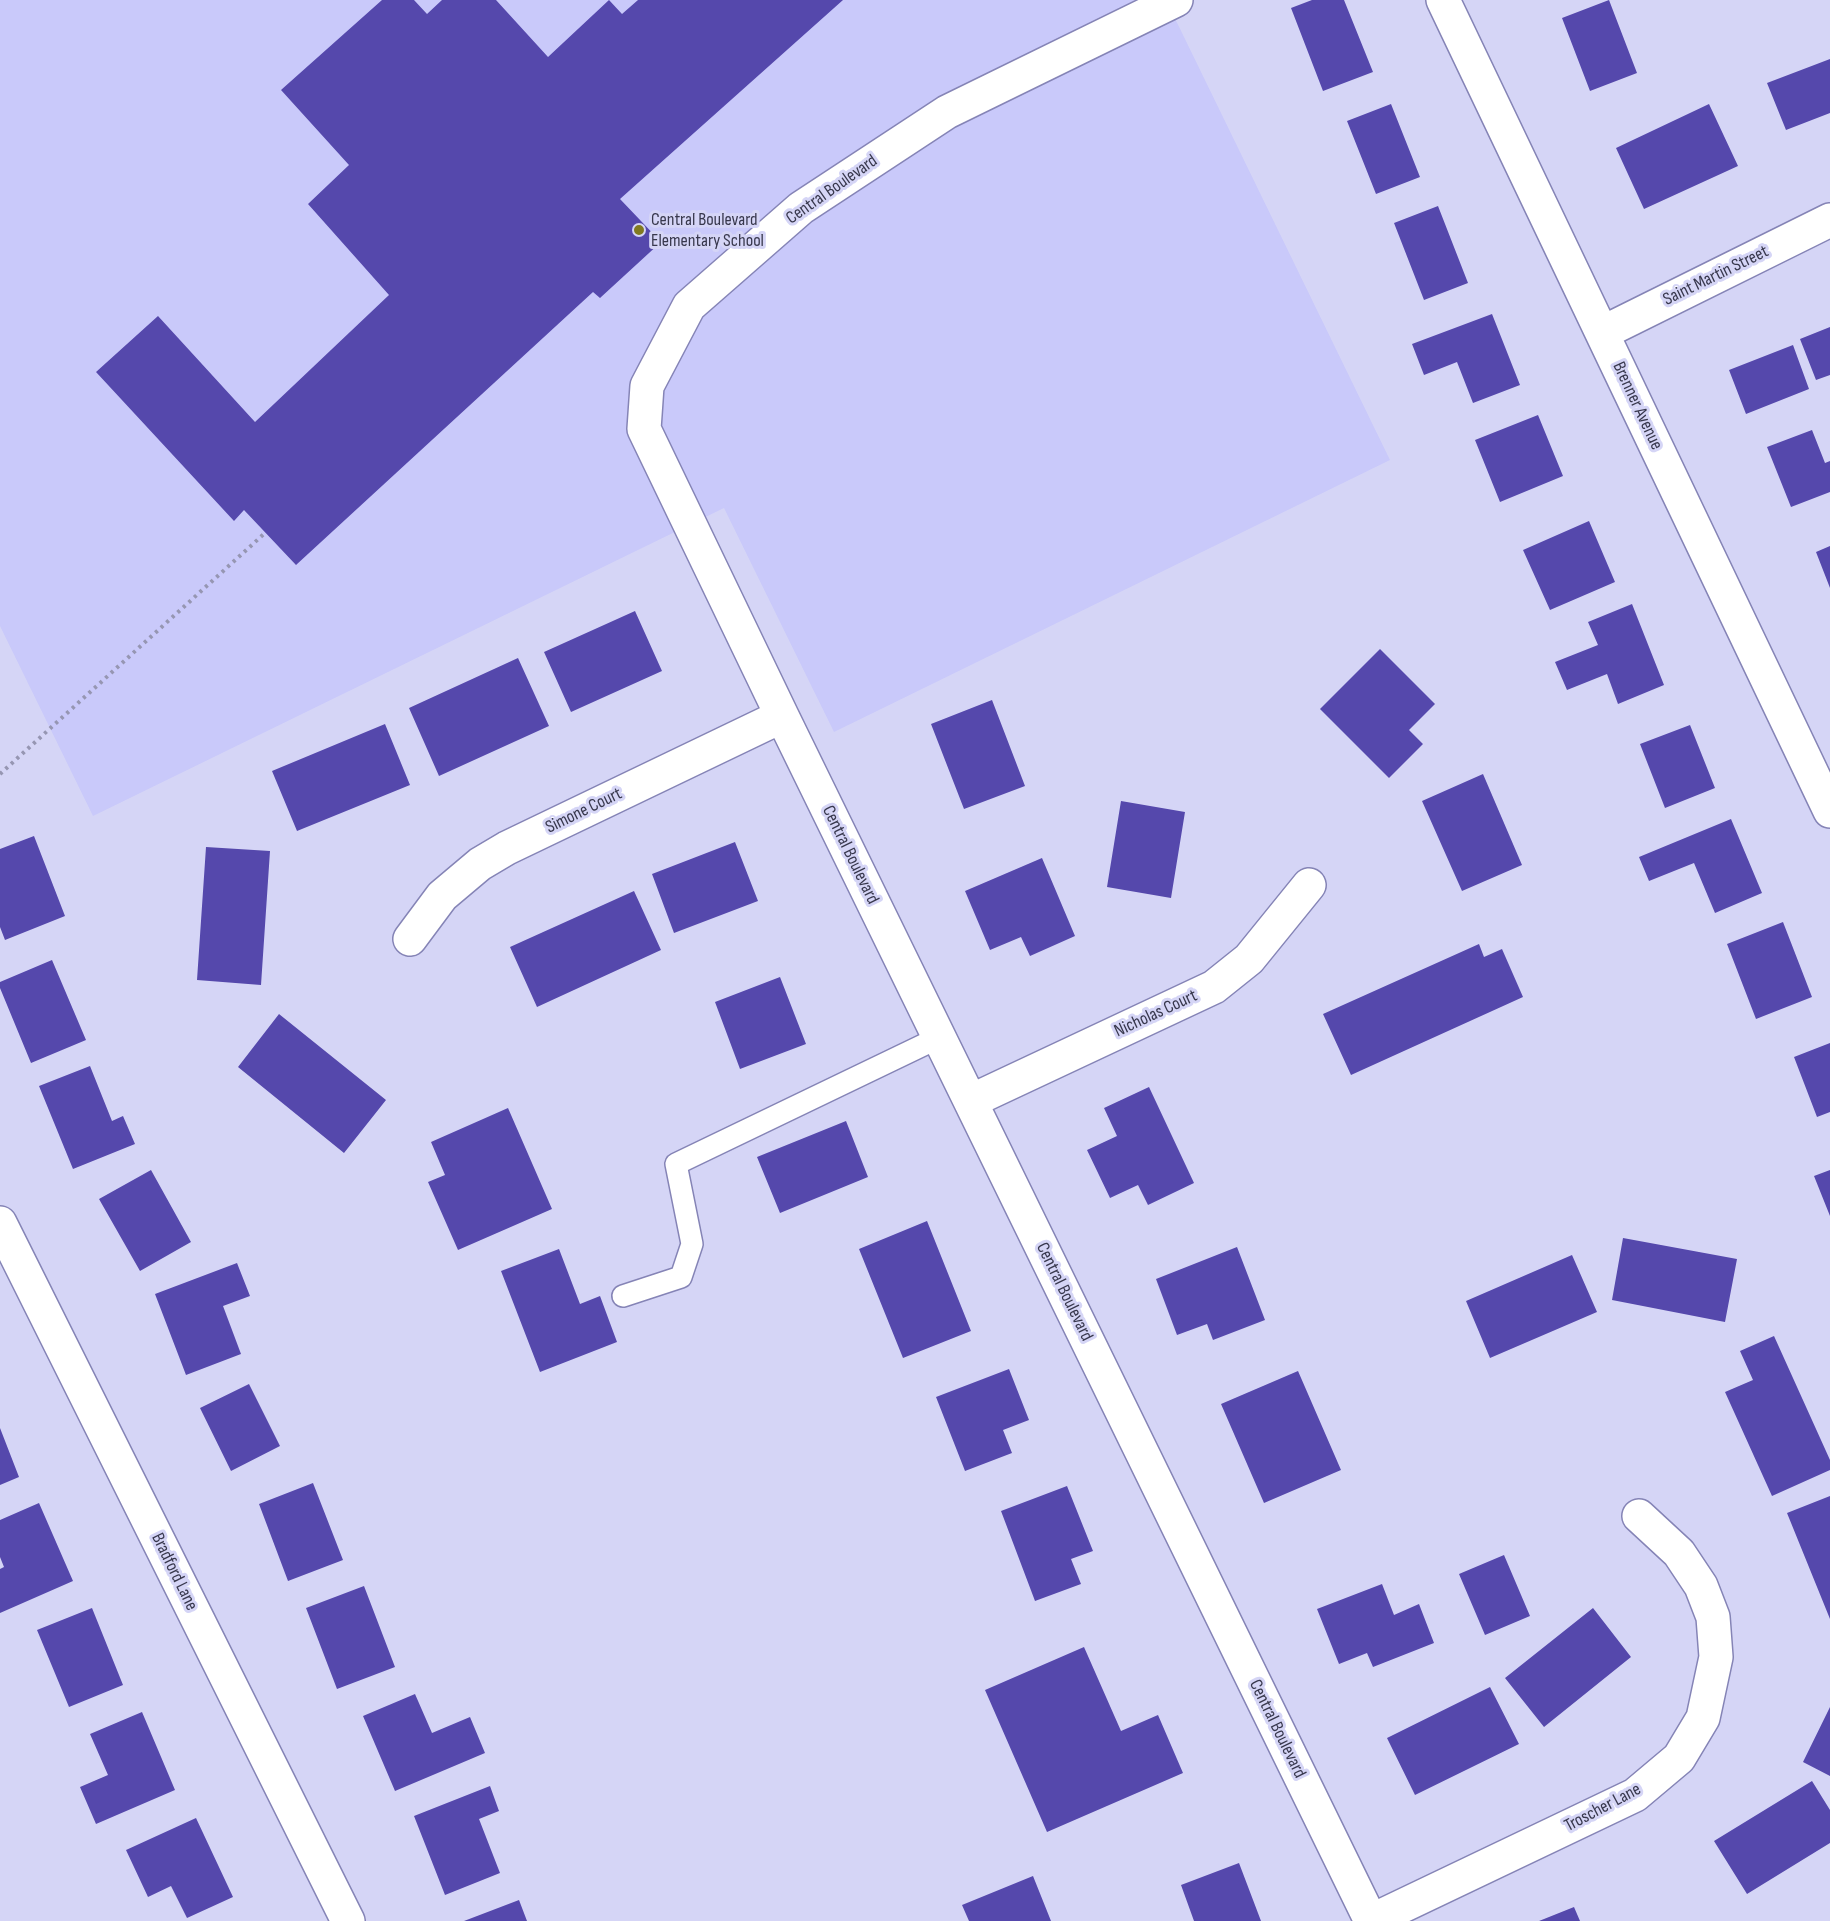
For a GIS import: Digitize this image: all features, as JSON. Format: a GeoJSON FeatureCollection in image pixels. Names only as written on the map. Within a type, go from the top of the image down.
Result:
{"type":"FeatureCollection","features":[{"type":"Feature","properties":{"kind":"street","name":"Central Boulevard"},"geometry":{"type":"LineString","coordinates":[[1176,0],[947,112],[801,208],[689,306],[647,386],[644,429],[1371,1921]]}},
{"type":"Feature","properties":{"kind":"street","name":"Brenner Avenue"},"geometry":{"type":"LineString","coordinates":[[1443,0],[1830,812]]}},
{"type":"Feature","properties":{"kind":"street","name":"Saint Martin Street"},"geometry":{"type":"LineString","coordinates":[[1602,333],[1830,220]]}},
{"type":"Feature","properties":{"kind":"street","name":"Simone Court"},"geometry":{"type":"LineString","coordinates":[[410,939],[442,896],[480,864],[507,848],[782,716]]}},
{"type":"Feature","properties":{"kind":"street","name":"Nicholas Court"},"geometry":{"type":"LineString","coordinates":[[971,1101],[1214,987],[1249,959],[1309,885]]}},
{"type":"Feature","properties":{"kind":"street","name":"Bradford Lane"},"geometry":{"type":"LineString","coordinates":[[0,1223],[348,1921]]}},
{"type":"Feature","properties":{"kind":"street","name":"Troscher Lane"},"geometry":{"type":"LineString","coordinates":[[1371,1921],[1635,1795],[1679,1758],[1703,1718],[1716,1657],[1713,1617],[1701,1586],[1678,1553],[1640,1516]]}},
{"type":"Feature","properties":{"kind":"lane"},"geometry":{"type":"LineString","coordinates":[[623,1296],[681,1277],[692,1244],[676,1164],[940,1037]]}},
{"type":"Feature","properties":{"kind":"path"},"geometry":{"type":"LineString","coordinates":[[0,774],[265,533]]}},
{"type":"Feature","properties":{"kind":"shaded area","name":"Central Boulevard Elementary School"},"geometry":{"type":"Polygon","coordinates":[[[0,0],[1166,0],[1390,460],[834,732],[724,508],[93,816],[0,626],[0,0]]]}},
{"type":"Feature","properties":{"kind":"building"},"geometry":{"type":"Polygon","coordinates":[[[382,0],[414,0],[427,14],[442,0],[496,0],[548,57],[609,0],[622,14],[638,0],[843,0],[620,199],[661,242],[600,298],[593,292],[296,565],[244,510],[234,521],[96,372],[158,316],[255,422],[389,295],[308,204],[349,165],[281,90],[382,0]]]}},
{"type":"Feature","properties":{"kind":"building"},"geometry":{"type":"Polygon","coordinates":[[[1312,0],[1344,0],[1373,72],[1323,91],[1291,8],[1312,0]]]}},
{"type":"Feature","properties":{"kind":"building"},"geometry":{"type":"Polygon","coordinates":[[[1609,0],[1637,73],[1590,91],[1562,18],[1609,0]]]}},
{"type":"Feature","properties":{"kind":"building"},"geometry":{"type":"Polygon","coordinates":[[[1830,59],[1830,113],[1786,130],[1767,83],[1830,59]]]}},
{"type":"Feature","properties":{"kind":"building"},"geometry":{"type":"Polygon","coordinates":[[[1391,104],[1420,177],[1376,194],[1347,121],[1391,104]]]}},
{"type":"Feature","properties":{"kind":"building"},"geometry":{"type":"Polygon","coordinates":[[[1709,104],[1738,166],[1644,209],[1616,148],[1709,104]]]}},
{"type":"Feature","properties":{"kind":"building"},"geometry":{"type":"Polygon","coordinates":[[[1438,206],[1468,283],[1424,300],[1394,223],[1438,206]]]}},
{"type":"Feature","properties":{"kind":"building"},"geometry":{"type":"Polygon","coordinates":[[[1492,314],[1520,385],[1473,403],[1457,362],[1424,375],[1412,344],[1492,314]]]}},
{"type":"Feature","properties":{"kind":"building"},"geometry":{"type":"Polygon","coordinates":[[[1830,327],[1830,375],[1816,380],[1800,339],[1830,327]]]}},
{"type":"Feature","properties":{"kind":"building"},"geometry":{"type":"Polygon","coordinates":[[[1793,345],[1809,389],[1746,414],[1729,370],[1793,345]]]}},
{"type":"Feature","properties":{"kind":"building"},"geometry":{"type":"Polygon","coordinates":[[[1538,415],[1563,476],[1500,502],[1475,440],[1538,415]]]}},
{"type":"Feature","properties":{"kind":"building"},"geometry":{"type":"Polygon","coordinates":[[[1812,430],[1825,463],[1830,461],[1830,492],[1791,507],[1767,447],[1812,430]]]}},
{"type":"Feature","properties":{"kind":"building"},"geometry":{"type":"Polygon","coordinates":[[[1589,521],[1615,582],[1550,610],[1523,550],[1589,521]]]}},
{"type":"Feature","properties":{"kind":"building"},"geometry":{"type":"Polygon","coordinates":[[[1830,546],[1830,588],[1816,552],[1830,546]]]}},
{"type":"Feature","properties":{"kind":"building"},"geometry":{"type":"Polygon","coordinates":[[[1632,604],[1664,685],[1618,704],[1607,674],[1567,690],[1555,662],[1598,645],[1588,622],[1632,604]]]}},
{"type":"Feature","properties":{"kind":"building"},"geometry":{"type":"Polygon","coordinates":[[[635,611],[662,671],[571,712],[544,652],[635,611]]]}},
{"type":"Feature","properties":{"kind":"building"},"geometry":{"type":"Polygon","coordinates":[[[1380,649],[1435,704],[1409,730],[1423,744],[1389,778],[1320,709],[1380,649]]]}},
{"type":"Feature","properties":{"kind":"building"},"geometry":{"type":"Polygon","coordinates":[[[518,658],[549,726],[439,776],[409,708],[518,658]]]}},
{"type":"Feature","properties":{"kind":"building"},"geometry":{"type":"Polygon","coordinates":[[[992,700],[1025,786],[964,809],[931,724],[992,700]]]}},
{"type":"Feature","properties":{"kind":"building"},"geometry":{"type":"Polygon","coordinates":[[[385,724],[410,785],[297,831],[272,771],[385,724]]]}},
{"type":"Feature","properties":{"kind":"building"},"geometry":{"type":"Polygon","coordinates":[[[1690,725],[1715,788],[1665,808],[1640,744],[1690,725]]]}},
{"type":"Feature","properties":{"kind":"building"},"geometry":{"type":"Polygon","coordinates":[[[1483,774],[1522,865],[1462,891],[1422,801],[1483,774]]]}},
{"type":"Feature","properties":{"kind":"building"},"geometry":{"type":"Polygon","coordinates":[[[1121,801],[1185,812],[1171,898],[1107,887],[1121,801]]]}},
{"type":"Feature","properties":{"kind":"building"},"geometry":{"type":"Polygon","coordinates":[[[1731,819],[1762,893],[1715,913],[1694,863],[1649,881],[1639,857],[1731,819]]]}},
{"type":"Feature","properties":{"kind":"building"},"geometry":{"type":"Polygon","coordinates":[[[34,836],[65,916],[5,940],[0,927],[0,849],[34,836]]]}},
{"type":"Feature","properties":{"kind":"building"},"geometry":{"type":"Polygon","coordinates":[[[735,842],[758,901],[674,933],[652,874],[735,842]]]}},
{"type":"Feature","properties":{"kind":"building"},"geometry":{"type":"Polygon","coordinates":[[[206,847],[270,851],[261,985],[197,980],[206,847]]]}},
{"type":"Feature","properties":{"kind":"building"},"geometry":{"type":"Polygon","coordinates":[[[1042,858],[1075,936],[1030,956],[1021,937],[990,950],[965,891],[1042,858]]]}},
{"type":"Feature","properties":{"kind":"building"},"geometry":{"type":"Polygon","coordinates":[[[634,891],[661,950],[537,1007],[510,947],[634,891]]]}},
{"type":"Feature","properties":{"kind":"building"},"geometry":{"type":"Polygon","coordinates":[[[1783,922],[1812,997],[1756,1019],[1727,944],[1783,922]]]}},
{"type":"Feature","properties":{"kind":"building"},"geometry":{"type":"Polygon","coordinates":[[[1479,944],[1484,957],[1502,949],[1523,997],[1351,1075],[1323,1014],[1479,944]]]}},
{"type":"Feature","properties":{"kind":"building"},"geometry":{"type":"Polygon","coordinates":[[[52,960],[86,1040],[31,1063],[0,988],[0,982],[52,960]]]}},
{"type":"Feature","properties":{"kind":"building"},"geometry":{"type":"Polygon","coordinates":[[[780,977],[806,1044],[740,1069],[715,1002],[780,977]]]}},
{"type":"Feature","properties":{"kind":"building"},"geometry":{"type":"Polygon","coordinates":[[[279,1014],[386,1100],[344,1153],[238,1067],[279,1014]]]}},
{"type":"Feature","properties":{"kind":"building"},"geometry":{"type":"Polygon","coordinates":[[[1830,1043],[1830,1112],[1817,1117],[1794,1057],[1830,1043]]]}},
{"type":"Feature","properties":{"kind":"building"},"geometry":{"type":"Polygon","coordinates":[[[90,1066],[112,1121],[123,1116],[135,1144],[73,1169],[39,1086],[90,1066]]]}},
{"type":"Feature","properties":{"kind":"building"},"geometry":{"type":"Polygon","coordinates":[[[1149,1087],[1194,1183],[1148,1205],[1138,1185],[1110,1198],[1087,1150],[1117,1136],[1104,1108],[1149,1087]]]}},
{"type":"Feature","properties":{"kind":"building"},"geometry":{"type":"Polygon","coordinates":[[[508,1108],[552,1209],[458,1250],[428,1182],[445,1175],[431,1142],[508,1108]]]}},
{"type":"Feature","properties":{"kind":"building"},"geometry":{"type":"Polygon","coordinates":[[[846,1121],[868,1177],[780,1213],[757,1157],[846,1121]]]}},
{"type":"Feature","properties":{"kind":"building"},"geometry":{"type":"Polygon","coordinates":[[[151,1170],[191,1242],[140,1271],[99,1199],[151,1170]]]}},
{"type":"Feature","properties":{"kind":"building"},"geometry":{"type":"Polygon","coordinates":[[[1830,1170],[1830,1216],[1814,1176],[1830,1170]]]}},
{"type":"Feature","properties":{"kind":"building"},"geometry":{"type":"Polygon","coordinates":[[[927,1221],[971,1331],[903,1358],[859,1249],[927,1221]]]}},
{"type":"Feature","properties":{"kind":"building"},"geometry":{"type":"Polygon","coordinates":[[[1623,1238],[1737,1259],[1725,1322],[1612,1300],[1623,1238]]]}},
{"type":"Feature","properties":{"kind":"building"},"geometry":{"type":"Polygon","coordinates":[[[1237,1247],[1265,1320],[1213,1340],[1207,1324],[1177,1335],[1156,1279],[1237,1247]]]}},
{"type":"Feature","properties":{"kind":"building"},"geometry":{"type":"Polygon","coordinates":[[[559,1249],[580,1304],[600,1296],[617,1342],[540,1372],[501,1271],[559,1249]]]}},
{"type":"Feature","properties":{"kind":"building"},"geometry":{"type":"Polygon","coordinates":[[[1572,1255],[1597,1312],[1490,1358],[1466,1301],[1572,1255]]]}},
{"type":"Feature","properties":{"kind":"building"},"geometry":{"type":"Polygon","coordinates":[[[237,1263],[250,1296],[223,1306],[241,1354],[186,1375],[155,1294],[237,1263]]]}},
{"type":"Feature","properties":{"kind":"building"},"geometry":{"type":"Polygon","coordinates":[[[1774,1336],[1830,1460],[1830,1470],[1772,1496],[1725,1392],[1753,1380],[1740,1351],[1774,1336]]]}},
{"type":"Feature","properties":{"kind":"building"},"geometry":{"type":"Polygon","coordinates":[[[1009,1369],[1029,1420],[1003,1430],[1012,1453],[965,1471],[936,1397],[1009,1369]]]}},
{"type":"Feature","properties":{"kind":"building"},"geometry":{"type":"Polygon","coordinates":[[[1298,1371],[1341,1470],[1264,1503],[1221,1404],[1298,1371]]]}},
{"type":"Feature","properties":{"kind":"building"},"geometry":{"type":"Polygon","coordinates":[[[249,1384],[280,1446],[231,1471],[200,1408],[249,1384]]]}},
{"type":"Feature","properties":{"kind":"building"},"geometry":{"type":"Polygon","coordinates":[[[0,1428],[19,1477],[0,1485],[0,1428]]]}},
{"type":"Feature","properties":{"kind":"building"},"geometry":{"type":"Polygon","coordinates":[[[313,1483],[343,1560],[288,1581],[259,1504],[313,1483]]]}},
{"type":"Feature","properties":{"kind":"building"},"geometry":{"type":"Polygon","coordinates":[[[1067,1486],[1093,1551],[1071,1559],[1081,1584],[1035,1601],[1001,1511],[1067,1486]]]}},
{"type":"Feature","properties":{"kind":"building"},"geometry":{"type":"Polygon","coordinates":[[[1830,1496],[1830,1619],[1787,1513],[1830,1496]]]}},
{"type":"Feature","properties":{"kind":"building"},"geometry":{"type":"Polygon","coordinates":[[[39,1503],[73,1581],[0,1613],[0,1569],[4,1567],[0,1557],[0,1520],[39,1503]]]}},
{"type":"Feature","properties":{"kind":"building"},"geometry":{"type":"Polygon","coordinates":[[[1504,1555],[1530,1616],[1485,1635],[1459,1574],[1504,1555]]]}},
{"type":"Feature","properties":{"kind":"building"},"geometry":{"type":"Polygon","coordinates":[[[1382,1584],[1394,1615],[1419,1604],[1434,1643],[1373,1667],[1367,1653],[1339,1664],[1317,1609],[1382,1584]]]}},
{"type":"Feature","properties":{"kind":"building"},"geometry":{"type":"Polygon","coordinates":[[[364,1586],[395,1667],[337,1689],[306,1608],[364,1586]]]}},
{"type":"Feature","properties":{"kind":"building"},"geometry":{"type":"Polygon","coordinates":[[[92,1608],[123,1685],[69,1707],[37,1630],[92,1608]]]}},
{"type":"Feature","properties":{"kind":"building"},"geometry":{"type":"Polygon","coordinates":[[[1593,1608],[1631,1657],[1544,1727],[1505,1678],[1593,1608]]]}},
{"type":"Feature","properties":{"kind":"building"},"geometry":{"type":"Polygon","coordinates":[[[1084,1647],[1121,1731],[1158,1715],[1183,1773],[1047,1832],[985,1690],[1084,1647]]]}},
{"type":"Feature","properties":{"kind":"building"},"geometry":{"type":"Polygon","coordinates":[[[1490,1687],[1519,1744],[1415,1795],[1387,1738],[1490,1687]]]}},
{"type":"Feature","properties":{"kind":"building"},"geometry":{"type":"Polygon","coordinates":[[[415,1694],[432,1733],[470,1717],[485,1753],[395,1791],[363,1716],[415,1694]]]}},
{"type":"Feature","properties":{"kind":"building"},"geometry":{"type":"Polygon","coordinates":[[[1830,1707],[1830,1776],[1803,1762],[1830,1707]]]}},
{"type":"Feature","properties":{"kind":"building"},"geometry":{"type":"Polygon","coordinates":[[[142,1712],[175,1790],[96,1824],[80,1787],[108,1775],[90,1734],[142,1712]]]}},
{"type":"Feature","properties":{"kind":"building"},"geometry":{"type":"Polygon","coordinates":[[[1812,1781],[1830,1810],[1830,1843],[1747,1894],[1714,1841],[1812,1781]]]}},
{"type":"Feature","properties":{"kind":"building"},"geometry":{"type":"Polygon","coordinates":[[[490,1786],[499,1811],[479,1819],[500,1873],[445,1895],[414,1816],[490,1786]]]}},
{"type":"Feature","properties":{"kind":"building"},"geometry":{"type":"Polygon","coordinates":[[[196,1818],[233,1897],[187,1918],[171,1886],[148,1897],[126,1850],[196,1818]]]}},
{"type":"Feature","properties":{"kind":"building"},"geometry":{"type":"Polygon","coordinates":[[[1239,1863],[1261,1921],[1194,1921],[1181,1885],[1239,1863]]]}},
{"type":"Feature","properties":{"kind":"building"},"geometry":{"type":"Polygon","coordinates":[[[1033,1876],[1051,1921],[969,1921],[962,1905],[1033,1876]]]}},
{"type":"Feature","properties":{"kind":"building"},"geometry":{"type":"Polygon","coordinates":[[[519,1900],[527,1921],[464,1921],[519,1900]]]}},
{"type":"Feature","properties":{"kind":"building"},"geometry":{"type":"Polygon","coordinates":[[[1574,1907],[1580,1921],[1539,1921],[1574,1907]]]}},
{"type":"Feature","properties":{"kind":"place","name":"Central Boulevard Elementary School"},"geometry":{"type":"Point","coordinates":[639,230]}}]}
